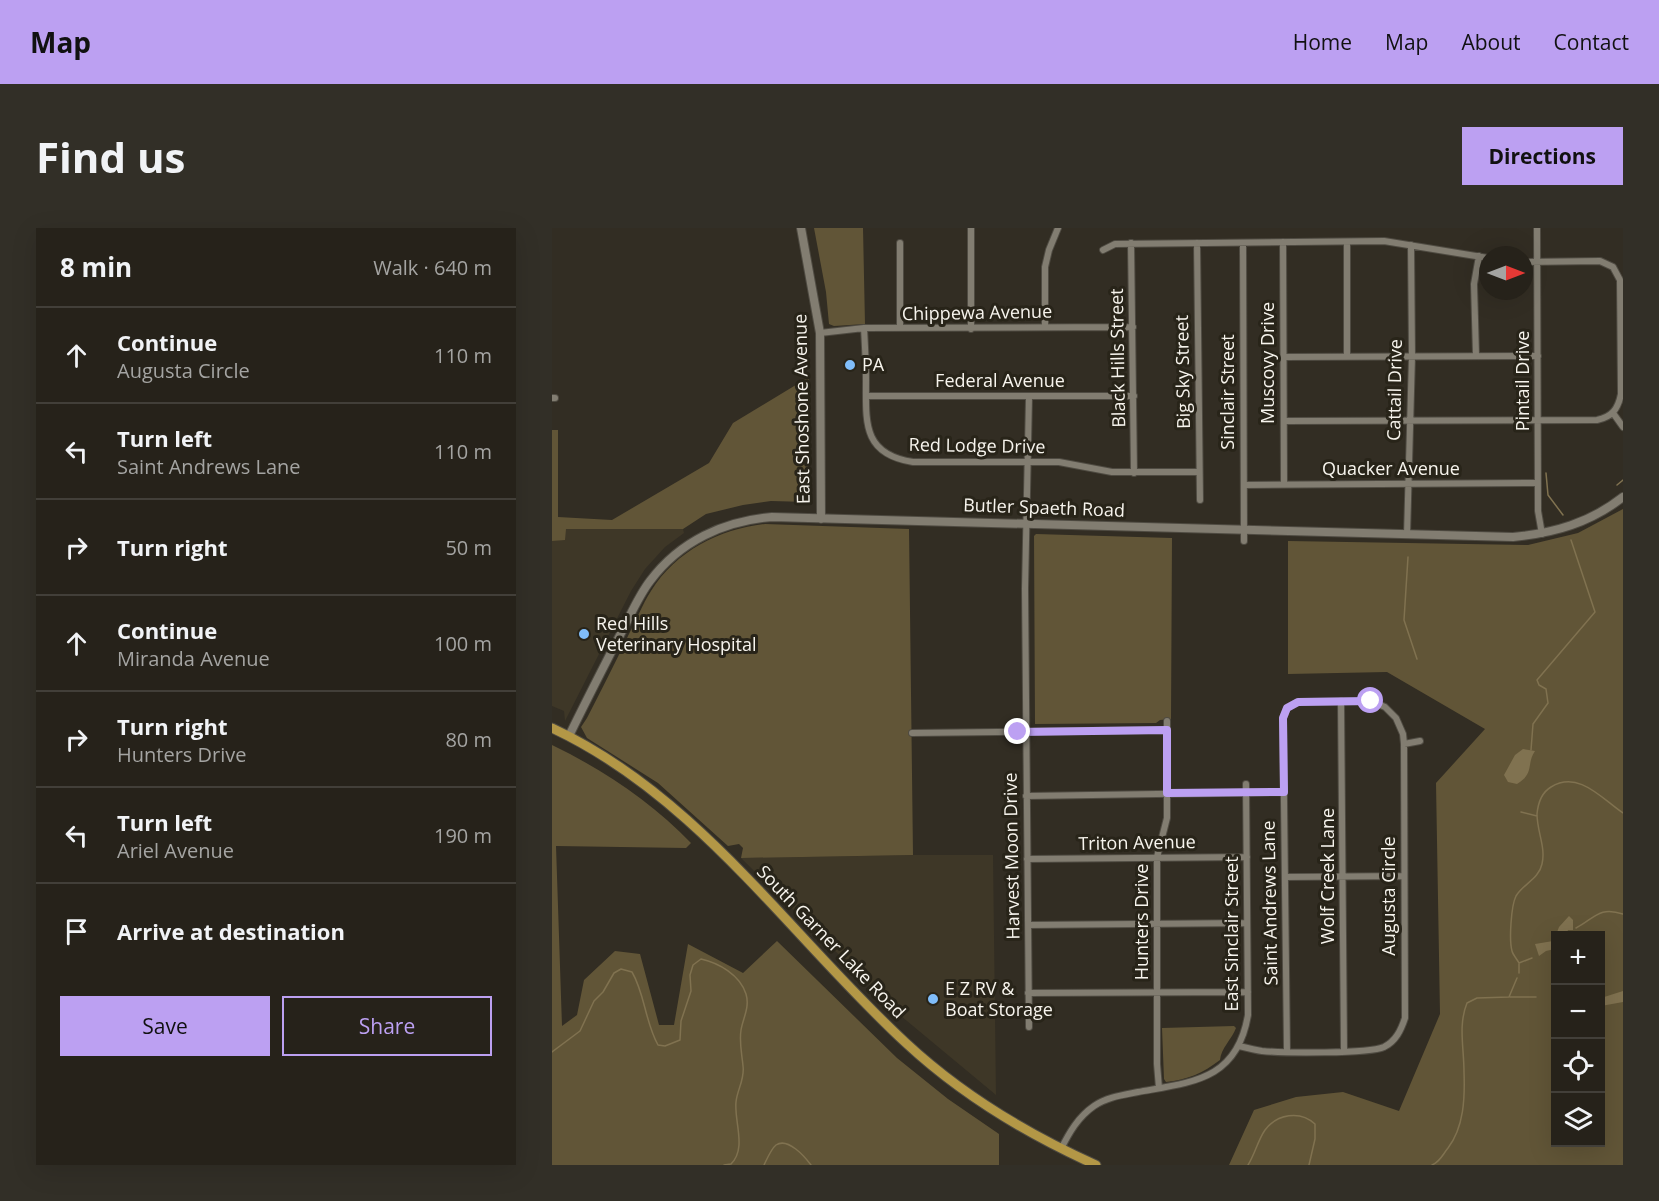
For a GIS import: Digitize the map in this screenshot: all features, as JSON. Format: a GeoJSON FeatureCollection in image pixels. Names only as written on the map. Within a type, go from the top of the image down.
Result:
{"type":"FeatureCollection","features":[{"type":"Feature","properties":{"kind":"main road","name":"East Shoshone Avenue"},"geometry":{"type":"LineString","coordinates":[[801,228],[820,333],[821,519]]}},
{"type":"Feature","properties":{"kind":"main road","name":"Butler Spaeth Road"},"geometry":{"type":"LineString","coordinates":[[569,736],[649,582],[670,559],[704,535],[741,521],[772,517],[1513,537],[1542,534],[1587,519],[1623,497]]}},
{"type":"Feature","properties":{"kind":"main road","name":"South Garner Lake Road"},"geometry":{"type":"LineString","coordinates":[[552,728],[569,736],[646,786],[684,816],[908,1045],[967,1093],[1011,1122],[1096,1165]]}},
{"type":"Feature","properties":{"kind":"street"},"geometry":{"type":"LineString","coordinates":[[970,328],[971,228]]}},
{"type":"Feature","properties":{"kind":"street"},"geometry":{"type":"LineString","coordinates":[[1045,327],[1045,267],[1058,228]]}},
{"type":"Feature","properties":{"kind":"street","name":"Pintail Drive"},"geometry":{"type":"LineString","coordinates":[[1537,228],[1538,511],[1542,534]]}},
{"type":"Feature","properties":{"kind":"street"},"geometry":{"type":"LineString","coordinates":[[1103,250],[1115,244],[1131,243],[1384,241],[1479,256],[1474,284],[1476,355]]}},
{"type":"Feature","properties":{"kind":"street","name":"Muscovy Drive"},"geometry":{"type":"LineString","coordinates":[[1283,242],[1284,484]]}},
{"type":"Feature","properties":{"kind":"street"},"geometry":{"type":"LineString","coordinates":[[1347,242],[1347,356]]}},
{"type":"Feature","properties":{"kind":"street"},"geometry":{"type":"LineString","coordinates":[[900,243],[900,328]]}},
{"type":"Feature","properties":{"kind":"street","name":"Black Hills Street"},"geometry":{"type":"LineString","coordinates":[[1131,243],[1134,473]]}},
{"type":"Feature","properties":{"kind":"street","name":"Big Sky Street"},"geometry":{"type":"LineString","coordinates":[[1197,243],[1200,500]]}},
{"type":"Feature","properties":{"kind":"street","name":"Sinclair Street"},"geometry":{"type":"LineString","coordinates":[[1243,243],[1244,541]]}},
{"type":"Feature","properties":{"kind":"street","name":"Cattail Drive"},"geometry":{"type":"LineString","coordinates":[[1407,535],[1412,356],[1411,245]]}},
{"type":"Feature","properties":{"kind":"street"},"geometry":{"type":"LineString","coordinates":[[1284,421],[1597,420],[1606,418],[1619,404],[1621,394],[1620,280],[1613,267],[1600,261],[1533,262]]}},
{"type":"Feature","properties":{"kind":"street","name":"Chippewa Avenue"},"geometry":{"type":"LineString","coordinates":[[820,333],[864,328],[1133,327]]}},
{"type":"Feature","properties":{"kind":"street","name":"Red Lodge Drive"},"geometry":{"type":"LineString","coordinates":[[864,328],[866,422],[872,438],[884,452],[898,459],[913,462],[1059,462],[1112,472],[1199,472]]}},
{"type":"Feature","properties":{"kind":"street"},"geometry":{"type":"LineString","coordinates":[[1283,357],[1538,356]]}},
{"type":"Feature","properties":{"kind":"street","name":"Federal Avenue"},"geometry":{"type":"LineString","coordinates":[[866,396],[1134,396]]}},
{"type":"Feature","properties":{"kind":"street","name":"Harvest Moon Drive"},"geometry":{"type":"LineString","coordinates":[[1029,397],[1026,732],[1029,1027]]}},
{"type":"Feature","properties":{"kind":"street"},"geometry":{"type":"LineString","coordinates":[[1613,413],[1623,427]]}},
{"type":"Feature","properties":{"kind":"street","name":"Quacker Avenue"},"geometry":{"type":"LineString","coordinates":[[1244,485],[1538,483]]}},
{"type":"Feature","properties":{"kind":"street","name":"Wolf Creek Lane"},"geometry":{"type":"LineString","coordinates":[[1341,701],[1344,1051]]}},
{"type":"Feature","properties":{"kind":"street","name":"Augusta Circle"},"geometry":{"type":"LineString","coordinates":[[1239,1046],[1261,1051],[1372,1051],[1394,1040],[1402,1029],[1405,1018],[1403,734],[1396,718],[1385,707],[1371,701],[1298,702],[1287,708],[1283,718]]}},
{"type":"Feature","properties":{"kind":"street","name":"Saint Andrews Lane"},"geometry":{"type":"LineString","coordinates":[[1283,718],[1287,1051]]}},
{"type":"Feature","properties":{"kind":"street","name":"Hunters Drive"},"geometry":{"type":"LineString","coordinates":[[1159,1088],[1156,857],[1167,818],[1167,721]]}},
{"type":"Feature","properties":{"kind":"street"},"geometry":{"type":"LineString","coordinates":[[912,733],[1167,730]]}},
{"type":"Feature","properties":{"kind":"street"},"geometry":{"type":"LineString","coordinates":[[1404,744],[1420,741]]}},
{"type":"Feature","properties":{"kind":"street","name":"East Sinclair Street"},"geometry":{"type":"LineString","coordinates":[[1061,1149],[1075,1124],[1096,1105],[1117,1096],[1200,1079],[1217,1071],[1231,1059],[1239,1046],[1248,1015],[1246,784]]}},
{"type":"Feature","properties":{"kind":"street"},"geometry":{"type":"LineString","coordinates":[[1026,796],[1284,792]]}},
{"type":"Feature","properties":{"kind":"street","name":"Triton Avenue"},"geometry":{"type":"LineString","coordinates":[[1027,859],[1246,857]]}},
{"type":"Feature","properties":{"kind":"street"},"geometry":{"type":"LineString","coordinates":[[1285,877],[1404,876]]}},
{"type":"Feature","properties":{"kind":"street"},"geometry":{"type":"LineString","coordinates":[[1028,925],[1247,923]]}},
{"type":"Feature","properties":{"kind":"street"},"geometry":{"type":"LineString","coordinates":[[1029,993],[1248,992]]}},
{"type":"Feature","properties":{"kind":"shaded area"},"geometry":{"type":"Polygon","coordinates":[[[814,228],[863,228],[865,324],[834,326],[829,324],[826,292],[814,228]]]}},
{"type":"Feature","properties":{"kind":"shaded area"},"geometry":{"type":"Polygon","coordinates":[[[809,377],[808,502],[771,501],[743,505],[706,514],[683,529],[566,529],[565,540],[552,541],[552,430],[558,430],[558,517],[612,520],[709,463],[733,423],[809,377]]]}},
{"type":"Feature","properties":{"kind":"shaded area"},"geometry":{"type":"Polygon","coordinates":[[[1623,509],[1623,1165],[1229,1165],[1254,1110],[1296,1097],[1343,1092],[1399,1111],[1440,1014],[1436,783],[1485,729],[1387,672],[1288,674],[1288,541],[1528,545],[1578,533],[1623,509]]]}},
{"type":"Feature","properties":{"kind":"shaded area"},"geometry":{"type":"Polygon","coordinates":[[[765,524],[909,529],[913,855],[741,858],[743,848],[739,844],[728,846],[658,783],[587,738],[581,727],[645,602],[661,577],[673,564],[700,544],[732,531],[765,524]]]}},
{"type":"Feature","properties":{"kind":"shaded area"},"geometry":{"type":"Polygon","coordinates":[[[565,529],[683,529],[684,533],[665,547],[645,569],[631,591],[565,721],[564,711],[552,706],[552,541],[565,539],[565,529]]]}},
{"type":"Feature","properties":{"kind":"shaded area"},"geometry":{"type":"Polygon","coordinates":[[[1036,534],[1172,538],[1171,719],[1160,720],[1156,723],[1035,724],[1034,536],[1036,534]]]}},
{"type":"Feature","properties":{"kind":"shaded area"},"geometry":{"type":"Polygon","coordinates":[[[552,745],[626,788],[660,814],[691,843],[686,848],[556,846],[562,1026],[577,1015],[584,980],[615,951],[640,954],[659,1025],[674,1025],[688,944],[743,973],[777,941],[897,1058],[948,1099],[999,1134],[999,1165],[552,1165],[552,745]]]}},
{"type":"Feature","properties":{"kind":"shaded area"},"geometry":{"type":"Polygon","coordinates":[[[1523,749],[1535,751],[1528,772],[1517,784],[1508,782],[1504,775],[1515,755],[1523,749]]]}},
{"type":"Feature","properties":{"kind":"shaded area"},"geometry":{"type":"Polygon","coordinates":[[[993,855],[996,1095],[901,1016],[741,858],[993,855]]]}},
{"type":"Feature","properties":{"kind":"shaded area"},"geometry":{"type":"Polygon","coordinates":[[[1569,916],[1573,920],[1573,930],[1558,931],[1569,916]]]}},
{"type":"Feature","properties":{"kind":"shaded area"},"geometry":{"type":"Polygon","coordinates":[[[1551,941],[1551,950],[1539,956],[1535,944],[1551,941]]]}},
{"type":"Feature","properties":{"kind":"shaded area"},"geometry":{"type":"Polygon","coordinates":[[[1623,991],[1623,1002],[1605,1005],[1605,997],[1623,991]]]}},
{"type":"Feature","properties":{"kind":"shaded area"},"geometry":{"type":"Polygon","coordinates":[[[1234,1026],[1236,1028],[1222,1051],[1220,1060],[1194,1075],[1166,1082],[1162,1028],[1234,1026]]]}},
{"type":"Feature","properties":{"kind":"waterway"},"geometry":{"type":"LineString","coordinates":[[1546,473],[1548,495],[1563,515]]}},
{"type":"Feature","properties":{"kind":"waterway"},"geometry":{"type":"LineString","coordinates":[[1617,485],[1623,480]]}},
{"type":"Feature","properties":{"kind":"waterway"},"geometry":{"type":"LineString","coordinates":[[1531,750],[1533,724],[1548,703],[1546,689],[1539,685],[1537,680],[1595,612],[1571,540]]}},
{"type":"Feature","properties":{"kind":"waterway"},"geometry":{"type":"LineString","coordinates":[[1408,557],[1404,620],[1417,659]]}},
{"type":"Feature","properties":{"kind":"waterway"},"geometry":{"type":"LineString","coordinates":[[1532,958],[1519,963],[1514,956],[1511,946],[1511,923],[1516,896],[1538,874],[1542,864],[1543,852],[1537,814],[1542,795],[1551,787],[1561,783],[1581,784],[1590,788],[1623,813]]}},
{"type":"Feature","properties":{"kind":"waterway"},"geometry":{"type":"LineString","coordinates":[[1521,812],[1537,816]]}},
{"type":"Feature","properties":{"kind":"waterway"},"geometry":{"type":"LineString","coordinates":[[1576,928],[1603,912],[1623,914]]}},
{"type":"Feature","properties":{"kind":"waterway"},"geometry":{"type":"LineString","coordinates":[[552,1052],[580,1031],[594,1001],[603,992],[614,973],[621,969],[632,972],[640,989],[650,1027],[658,1045],[665,1046],[680,1040],[681,1021],[691,991],[690,975],[693,965],[701,959],[715,963],[728,971],[743,987],[747,1003],[740,1035],[743,1075],[736,1102],[739,1143],[736,1158],[731,1164],[724,1165]]}},
{"type":"Feature","properties":{"kind":"waterway"},"geometry":{"type":"LineString","coordinates":[[1519,964],[1519,973]]}},
{"type":"Feature","properties":{"kind":"waterway"},"geometry":{"type":"LineString","coordinates":[[1432,1165],[1448,1148],[1460,1122],[1464,1092],[1462,1028],[1467,1003],[1477,998],[1509,997],[1517,978]]}},
{"type":"Feature","properties":{"kind":"waterway"},"geometry":{"type":"LineString","coordinates":[[1510,997],[1536,997]]}},
{"type":"Feature","properties":{"kind":"waterway"},"geometry":{"type":"LineString","coordinates":[[1248,1165],[1265,1130],[1276,1120],[1289,1116],[1303,1117],[1315,1124],[1315,1139],[1309,1165]]}},
{"type":"Feature","properties":{"kind":"waterway"},"geometry":{"type":"LineString","coordinates":[[764,1165],[772,1149],[781,1143],[796,1149],[811,1165]]}},
{"type":"Feature","properties":{"kind":"place","name":"PA"},"geometry":{"type":"Point","coordinates":[850,365]}},
{"type":"Feature","properties":{"kind":"place","name":"Red Hills Veterinary Hospital"},"geometry":{"type":"Point","coordinates":[584,634]}},
{"type":"Feature","properties":{"kind":"place","name":"E Z RV & Boat Storage"},"geometry":{"type":"Point","coordinates":[933,999]}},
{"type":"Feature","properties":{"kind":"route"},"geometry":{"type":"LineString","coordinates":[[1018,732],[1167,730],[1167,793],[1284,792],[1283,718],[1287,708],[1298,702],[1371,701]]}}]}
